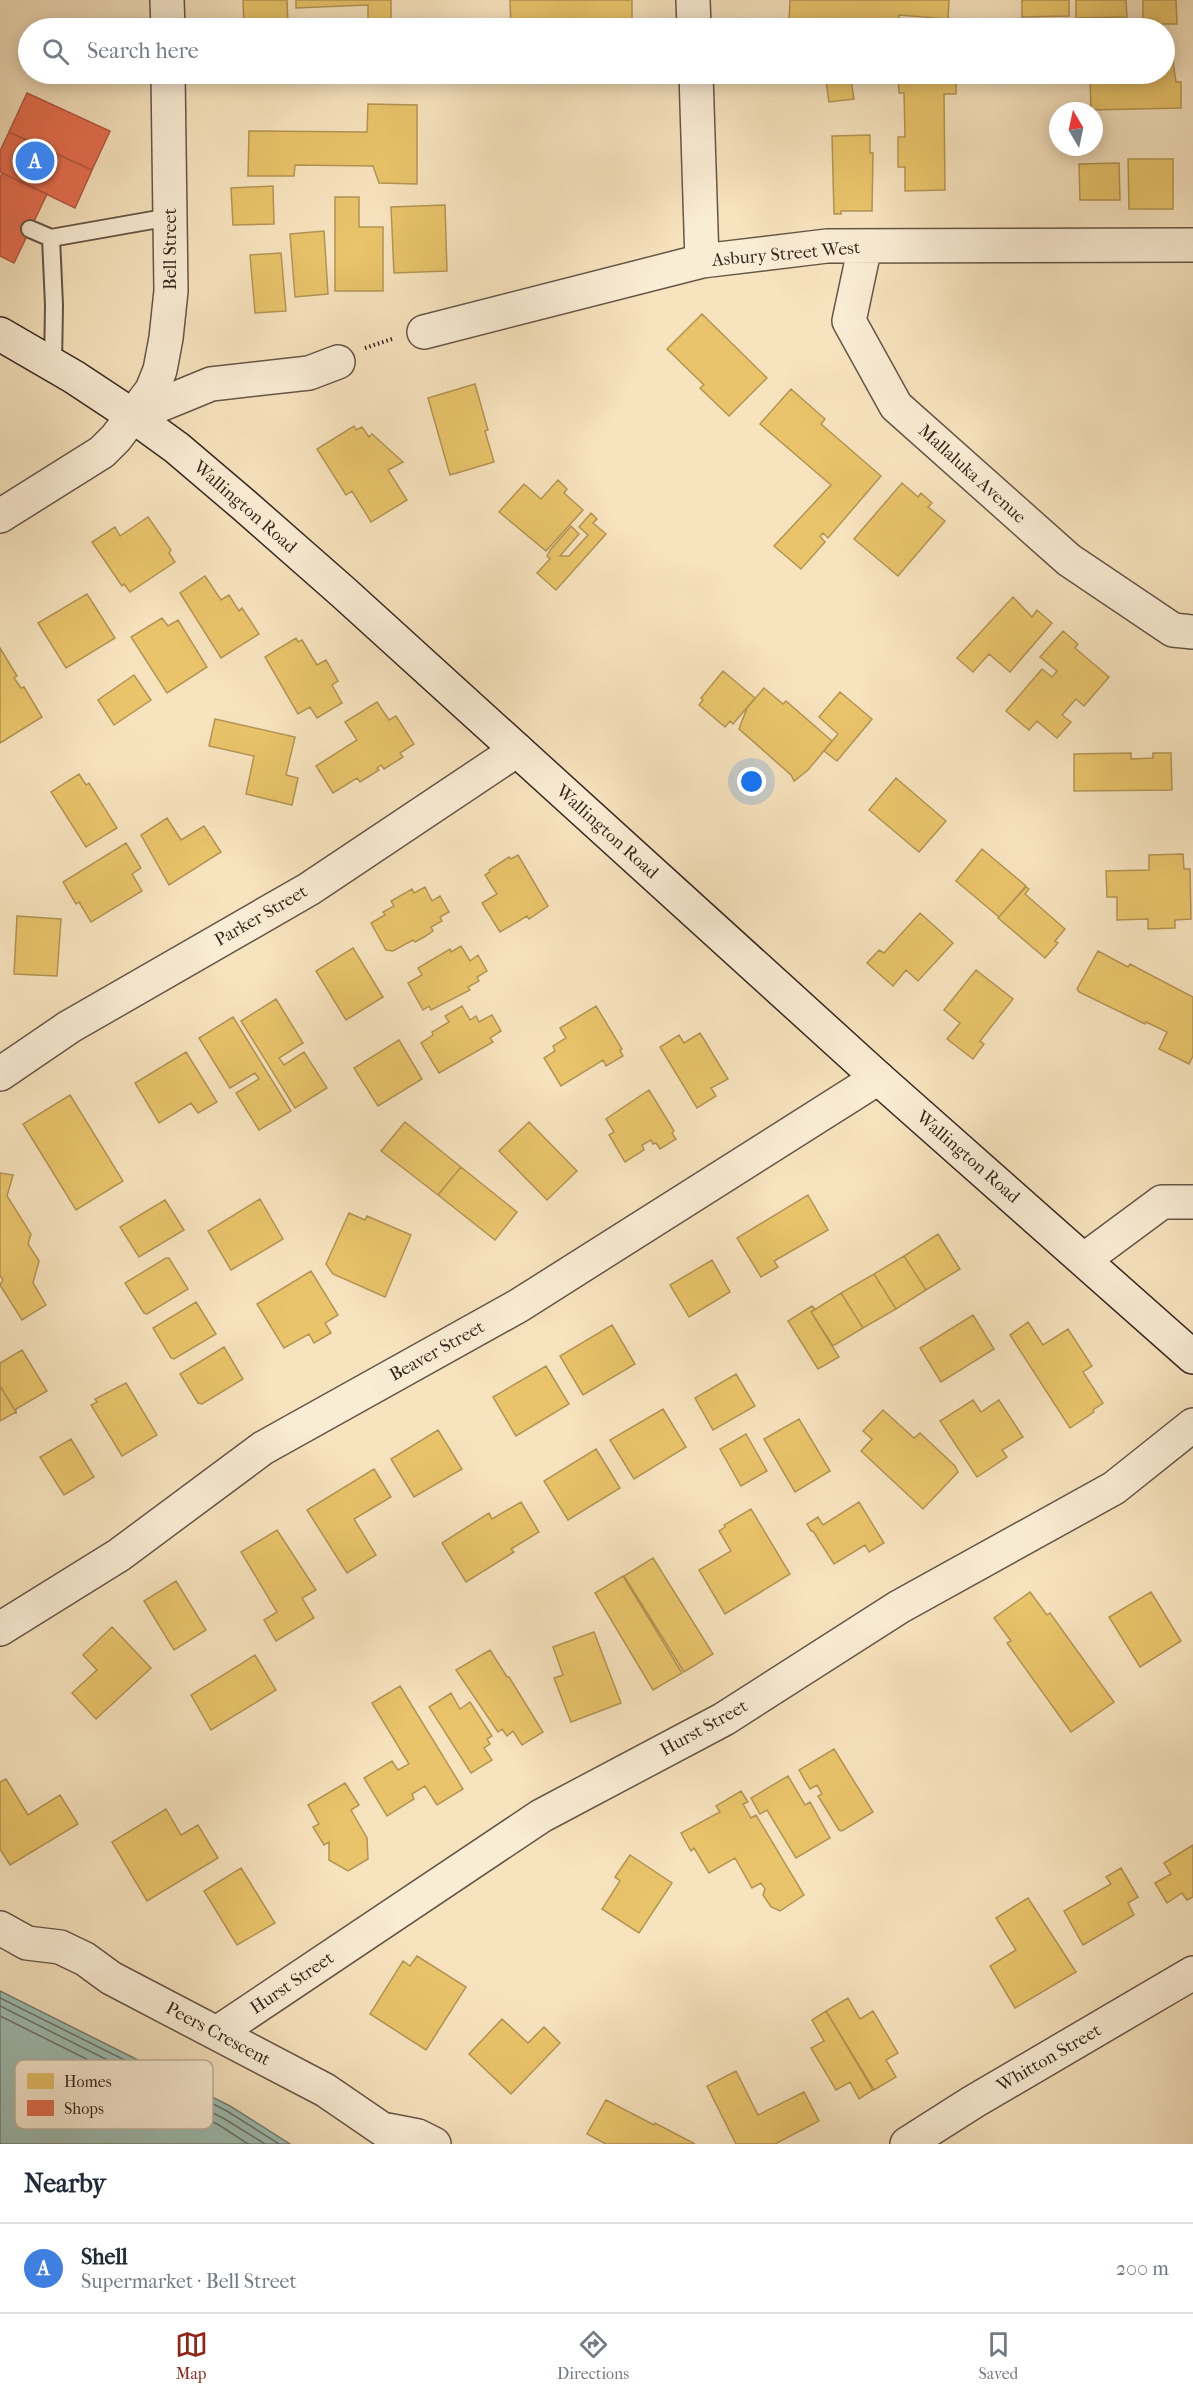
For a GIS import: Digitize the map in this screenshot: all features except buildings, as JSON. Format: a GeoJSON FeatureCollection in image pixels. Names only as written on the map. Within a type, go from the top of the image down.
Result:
{"type":"FeatureCollection","features":[{"type":"Feature","properties":{"kind":"street"},"geometry":{"type":"LineString","coordinates":[[167,0],[168,18]]}},
{"type":"Feature","properties":{"kind":"street"},"geometry":{"type":"LineString","coordinates":[[693,0],[694,18]]}},
{"type":"Feature","properties":{"kind":"street","name":"Bell Street"},"geometry":{"type":"LineString","coordinates":[[0,516],[102,452],[152,390],[160,370],[171,291],[168,84]]}},
{"type":"Feature","properties":{"kind":"street"},"geometry":{"type":"LineString","coordinates":[[696,84],[702,261]]}},
{"type":"Feature","properties":{"kind":"street","name":"Asbury Street West"},"geometry":{"type":"LineString","coordinates":[[424,332],[702,261],[827,246],[1193,245]]}},
{"type":"Feature","properties":{"kind":"street","name":"Mallaluka Avenue"},"geometry":{"type":"LineString","coordinates":[[865,246],[849,321],[896,406],[1068,560],[1173,630],[1193,632]]}},
{"type":"Feature","properties":{"kind":"street","name":"Wallington Road"},"geometry":{"type":"LineString","coordinates":[[0,334],[53,365],[177,448],[517,750],[878,1078],[1193,1357]]}},
{"type":"Feature","properties":{"kind":"street"},"geometry":{"type":"LineString","coordinates":[[132,416],[211,384],[309,373],[338,362]]}},
{"type":"Feature","properties":{"kind":"street","name":"Parker Street"},"geometry":{"type":"LineString","coordinates":[[0,1074],[69,1027],[309,889],[517,750]]}},
{"type":"Feature","properties":{"kind":"street","name":"Beaver Street"},"geometry":{"type":"LineString","coordinates":[[0,1629],[120,1555],[263,1448],[518,1306],[878,1078]]}},
{"type":"Feature","properties":{"kind":"street"},"geometry":{"type":"LineString","coordinates":[[1085,1259],[1162,1202],[1193,1202]]}},
{"type":"Feature","properties":{"kind":"street","name":"Hurst Street"},"geometry":{"type":"LineString","coordinates":[[217,2033],[541,1816],[724,1719],[899,1607],[1114,1488],[1193,1425]]}},
{"type":"Feature","properties":{"kind":"street","name":"Peers Crescent"},"geometry":{"type":"LineString","coordinates":[[0,1928],[27,1943],[60,1947],[77,1955],[111,1978],[325,2090],[382,2129],[418,2136],[434,2144]]}},
{"type":"Feature","properties":{"kind":"street","name":"Whitton Street"},"geometry":{"type":"LineString","coordinates":[[907,2144],[973,2102],[1193,1973]]}},
{"type":"Feature","properties":{"kind":"lane"},"geometry":{"type":"LineString","coordinates":[[30,229],[51,238],[170,217]]}},
{"type":"Feature","properties":{"kind":"lane"},"geometry":{"type":"LineString","coordinates":[[51,238],[54,305],[53,365]]}},
{"type":"Feature","properties":{"kind":"path"},"geometry":{"type":"LineString","coordinates":[[338,362],[367,347],[424,332]]}},
{"type":"Feature","properties":{"kind":"water"},"geometry":{"type":"Polygon","coordinates":[[[0,1991],[138,2060],[15,2060],[15,2129],[213,2129],[213,2098],[290,2144],[0,2144],[0,1991]]]}},
{"type":"Feature","properties":{"kind":"place","name":"Shell"},"geometry":{"type":"Point","coordinates":[35,161]}}]}
